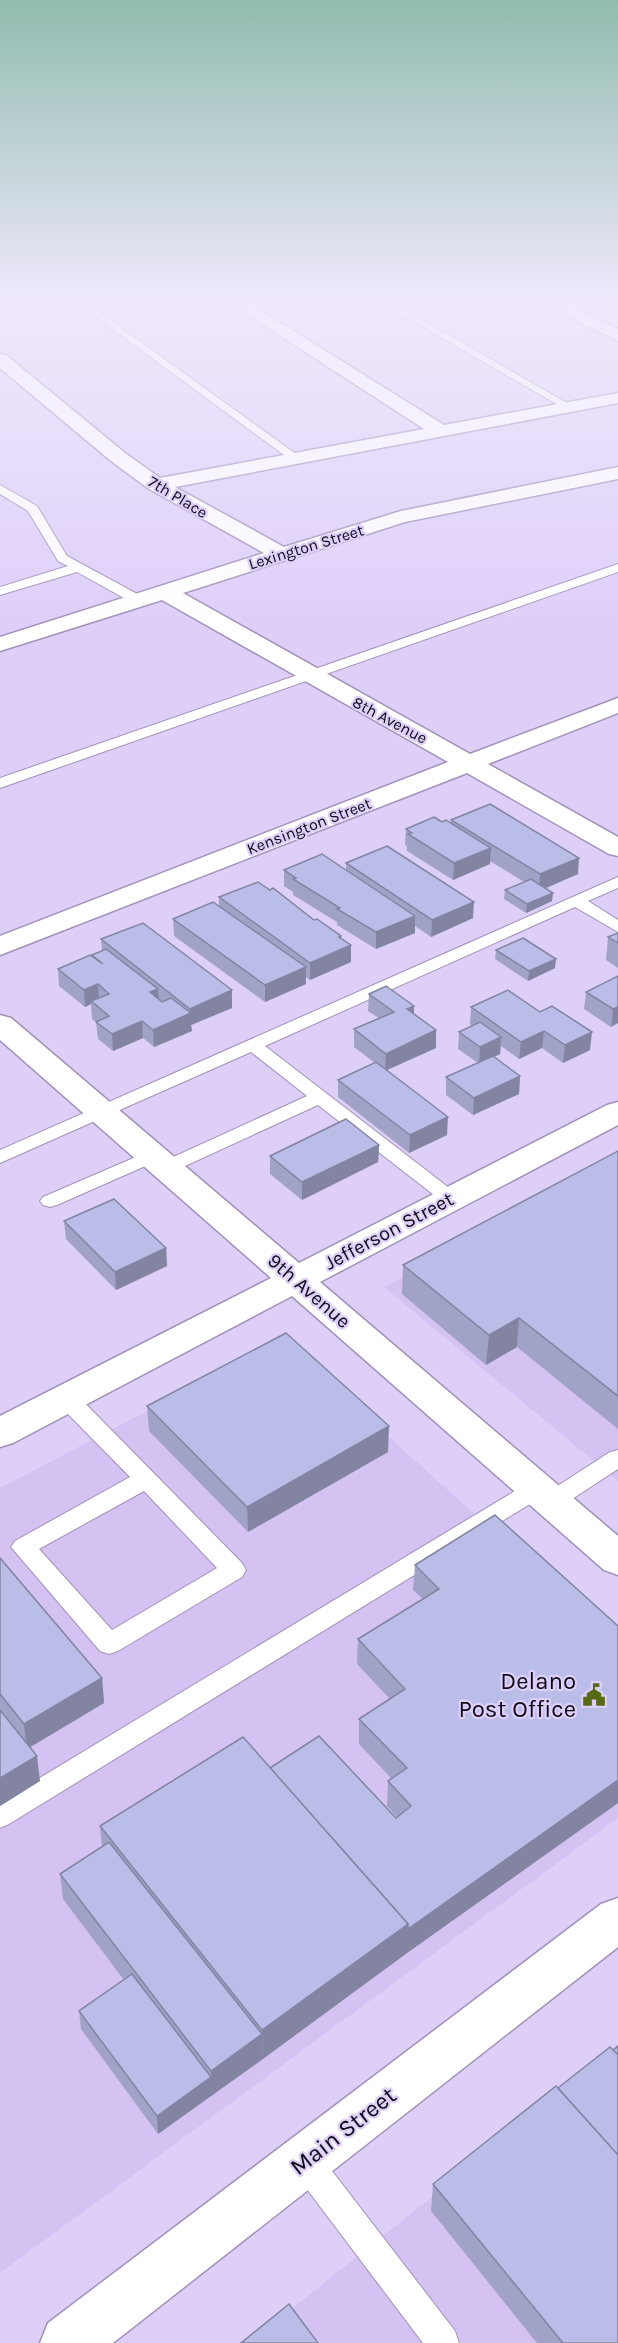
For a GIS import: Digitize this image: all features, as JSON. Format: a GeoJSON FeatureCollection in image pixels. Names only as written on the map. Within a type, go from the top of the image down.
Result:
{"type":"FeatureCollection","features":[{"type":"Feature","properties":{"kind":"street","name":"7th Place"},"geometry":{"type":"LineString","coordinates":[[58,407],[156,485],[281,554]]}},
{"type":"Feature","properties":{"kind":"street"},"geometry":{"type":"LineString","coordinates":[[401,407],[440,432]]}},
{"type":"Feature","properties":{"kind":"street"},"geometry":{"type":"LineString","coordinates":[[156,485],[567,407]]}},
{"type":"Feature","properties":{"kind":"street","name":"Lexington Street"},"geometry":{"type":"LineString","coordinates":[[0,644],[136,599],[401,518],[618,473]]}},
{"type":"Feature","properties":{"kind":"street"},"geometry":{"type":"LineString","coordinates":[[585,480],[618,494]]}},
{"type":"Feature","properties":{"kind":"street","name":"8th Avenue"},"geometry":{"type":"LineString","coordinates":[[163,591],[308,675],[470,763],[618,848]]}},
{"type":"Feature","properties":{"kind":"street","name":"Kensington Street"},"geometry":{"type":"LineString","coordinates":[[0,946],[618,705]]}},
{"type":"Feature","properties":{"kind":"street","name":"9th Avenue"},"geometry":{"type":"LineString","coordinates":[[0,1024],[618,1559]]}},
{"type":"Feature","properties":{"kind":"street","name":"Jefferson Street"},"geometry":{"type":"LineString","coordinates":[[0,1433],[618,1112]]}},
{"type":"Feature","properties":{"kind":"street","name":"Main Street"},"geometry":{"type":"LineString","coordinates":[[68,2343],[618,1919]]}},
{"type":"Feature","properties":{"kind":"lane"},"geometry":{"type":"LineString","coordinates":[[225,407],[296,459]]}},
{"type":"Feature","properties":{"kind":"lane"},"geometry":{"type":"LineString","coordinates":[[0,489],[33,509],[62,558],[136,599]]}},
{"type":"Feature","properties":{"kind":"lane"},"geometry":{"type":"LineString","coordinates":[[0,591],[79,567]]}},
{"type":"Feature","properties":{"kind":"lane"},"geometry":{"type":"LineString","coordinates":[[0,783],[618,568]]}},
{"type":"Feature","properties":{"kind":"lane"},"geometry":{"type":"LineString","coordinates":[[0,1157],[618,882]]}},
{"type":"Feature","properties":{"kind":"lane"},"geometry":{"type":"LineString","coordinates":[[576,901],[618,927]]}},
{"type":"Feature","properties":{"kind":"lane"},"geometry":{"type":"LineString","coordinates":[[253,1045],[450,1198]]}},
{"type":"Feature","properties":{"kind":"lane"},"geometry":{"type":"LineString","coordinates":[[50,1201],[159,1162],[319,1096]]}},
{"type":"Feature","properties":{"kind":"lane"},"geometry":{"type":"LineString","coordinates":[[67,1399],[146,1479],[234,1570],[109,1644],[23,1547],[146,1479]]}},
{"type":"Feature","properties":{"kind":"lane"},"geometry":{"type":"LineString","coordinates":[[0,1816],[544,1495],[618,1458]]}},
{"type":"Feature","properties":{"kind":"lane"},"geometry":{"type":"LineString","coordinates":[[304,2160],[443,2343]]}},
{"type":"Feature","properties":{"kind":"shaded area"},"geometry":{"type":"Polygon","coordinates":[[[618,1163],[618,1481],[384,1287],[618,1163]]]}},
{"type":"Feature","properties":{"kind":"shaded area"},"geometry":{"type":"Polygon","coordinates":[[[266,1349],[295,1352],[618,1644],[618,1818],[0,2273],[0,1488],[266,1349]]]}},
{"type":"Feature","properties":{"kind":"shaded area"},"geometry":{"type":"Polygon","coordinates":[[[618,2050],[618,2343],[249,2343],[369,2247],[618,2050]]]}},
{"type":"Feature","properties":{"kind":"building"},"geometry":{"type":"Polygon","coordinates":[[[490,804],[579,858],[540,874],[451,820],[490,804]]]}},
{"type":"Feature","properties":{"kind":"building"},"geometry":{"type":"Polygon","coordinates":[[[434,817],[442,822],[446,820],[491,848],[454,863],[408,834],[412,833],[406,829],[434,817]]]}},
{"type":"Feature","properties":{"kind":"building"},"geometry":{"type":"Polygon","coordinates":[[[387,846],[474,902],[432,920],[346,863],[387,846]]]}},
{"type":"Feature","properties":{"kind":"building"},"geometry":{"type":"Polygon","coordinates":[[[322,854],[415,916],[376,932],[337,909],[340,908],[293,879],[296,878],[284,870],[322,854]]]}},
{"type":"Feature","properties":{"kind":"building"},"geometry":{"type":"Polygon","coordinates":[[[531,879],[553,893],[527,904],[505,890],[531,879]]]}},
{"type":"Feature","properties":{"kind":"building"},"geometry":{"type":"Polygon","coordinates":[[[258,882],[270,890],[273,888],[351,945],[310,963],[219,897],[258,882]]]}},
{"type":"Feature","properties":{"kind":"building"},"geometry":{"type":"Polygon","coordinates":[[[213,902],[306,967],[265,985],[173,919],[213,902]]]}},
{"type":"Feature","properties":{"kind":"building"},"geometry":{"type":"Polygon","coordinates":[[[143,923],[232,990],[190,1009],[101,939],[143,923]]]}},
{"type":"Feature","properties":{"kind":"building"},"geometry":{"type":"Polygon","coordinates":[[[618,933],[618,943],[608,937],[618,933]]]}},
{"type":"Feature","properties":{"kind":"building"},"geometry":{"type":"Polygon","coordinates":[[[523,938],[556,959],[529,971],[496,950],[523,938]]]}},
{"type":"Feature","properties":{"kind":"building"},"geometry":{"type":"Polygon","coordinates":[[[106,949],[158,989],[150,992],[162,1002],[171,998],[191,1013],[153,1030],[142,1021],[112,1034],[96,1022],[109,1016],[91,1001],[109,994],[98,984],[84,990],[58,969],[90,955],[103,964],[92,955],[106,949]]]}},
{"type":"Feature","properties":{"kind":"building"},"geometry":{"type":"Polygon","coordinates":[[[618,976],[618,1007],[613,1009],[586,992],[618,976]]]}},
{"type":"Feature","properties":{"kind":"building"},"geometry":{"type":"Polygon","coordinates":[[[386,986],[414,1006],[407,1009],[436,1030],[386,1054],[354,1029],[394,1012],[369,994],[386,986]]]}},
{"type":"Feature","properties":{"kind":"building"},"geometry":{"type":"Polygon","coordinates":[[[508,990],[540,1012],[552,1006],[592,1032],[565,1045],[544,1031],[521,1042],[471,1007],[508,990]]]}},
{"type":"Feature","properties":{"kind":"building"},"geometry":{"type":"Polygon","coordinates":[[[480,1022],[501,1037],[480,1047],[459,1032],[480,1022]]]}},
{"type":"Feature","properties":{"kind":"building"},"geometry":{"type":"Polygon","coordinates":[[[493,1056],[520,1076],[474,1098],[446,1077],[493,1056]]]}},
{"type":"Feature","properties":{"kind":"building"},"geometry":{"type":"Polygon","coordinates":[[[376,1062],[448,1117],[410,1135],[338,1080],[376,1062]]]}},
{"type":"Feature","properties":{"kind":"building"},"geometry":{"type":"Polygon","coordinates":[[[346,1119],[379,1145],[302,1182],[270,1156],[346,1119]]]}},
{"type":"Feature","properties":{"kind":"building"},"geometry":{"type":"Polygon","coordinates":[[[618,1151],[618,1396],[519,1318],[489,1335],[403,1265],[618,1151]]]}},
{"type":"Feature","properties":{"kind":"building"},"geometry":{"type":"Polygon","coordinates":[[[114,1199],[166,1248],[115,1272],[64,1221],[114,1199]]]}},
{"type":"Feature","properties":{"kind":"building"},"geometry":{"type":"Polygon","coordinates":[[[286,1333],[389,1426],[247,1507],[147,1406],[286,1333]]]}},
{"type":"Feature","properties":{"kind":"building"},"geometry":{"type":"Polygon","coordinates":[[[495,1515],[618,1626],[618,1780],[408,1929],[408,1924],[270,1768],[319,1736],[396,1818],[411,1806],[388,1781],[407,1768],[359,1719],[405,1689],[358,1639],[439,1589],[415,1565],[495,1515]]]}},
{"type":"Feature","properties":{"kind":"building"},"geometry":{"type":"Polygon","coordinates":[[[0,1558],[102,1678],[24,1724],[0,1694],[0,1558]]]}},
{"type":"Feature","properties":{"kind":"building"},"geometry":{"type":"Polygon","coordinates":[[[0,1710],[37,1756],[0,1778],[0,1710]]]}},
{"type":"Feature","properties":{"kind":"building"},"geometry":{"type":"Polygon","coordinates":[[[243,1737],[408,1924],[262,2030],[100,1826],[243,1737]]]}},
{"type":"Feature","properties":{"kind":"building"},"geometry":{"type":"Polygon","coordinates":[[[109,1842],[262,2034],[211,2071],[60,1874],[109,1842]]]}},
{"type":"Feature","properties":{"kind":"building"},"geometry":{"type":"Polygon","coordinates":[[[132,1974],[211,2077],[157,2116],[79,2011],[132,1974]]]}},
{"type":"Feature","properties":{"kind":"building"},"geometry":{"type":"Polygon","coordinates":[[[610,2047],[618,2055],[618,2155],[558,2088],[610,2047]]]}},
{"type":"Feature","properties":{"kind":"building"},"geometry":{"type":"Polygon","coordinates":[[[556,2086],[618,2155],[618,2343],[563,2343],[433,2184],[556,2086]]]}},
{"type":"Feature","properties":{"kind":"building"},"geometry":{"type":"Polygon","coordinates":[[[289,2304],[318,2343],[241,2343],[289,2304]]]}},
{"type":"Feature","properties":{"kind":"place","name":"Delano Post Office"},"geometry":{"type":"Point","coordinates":[594,1695]}}]}
